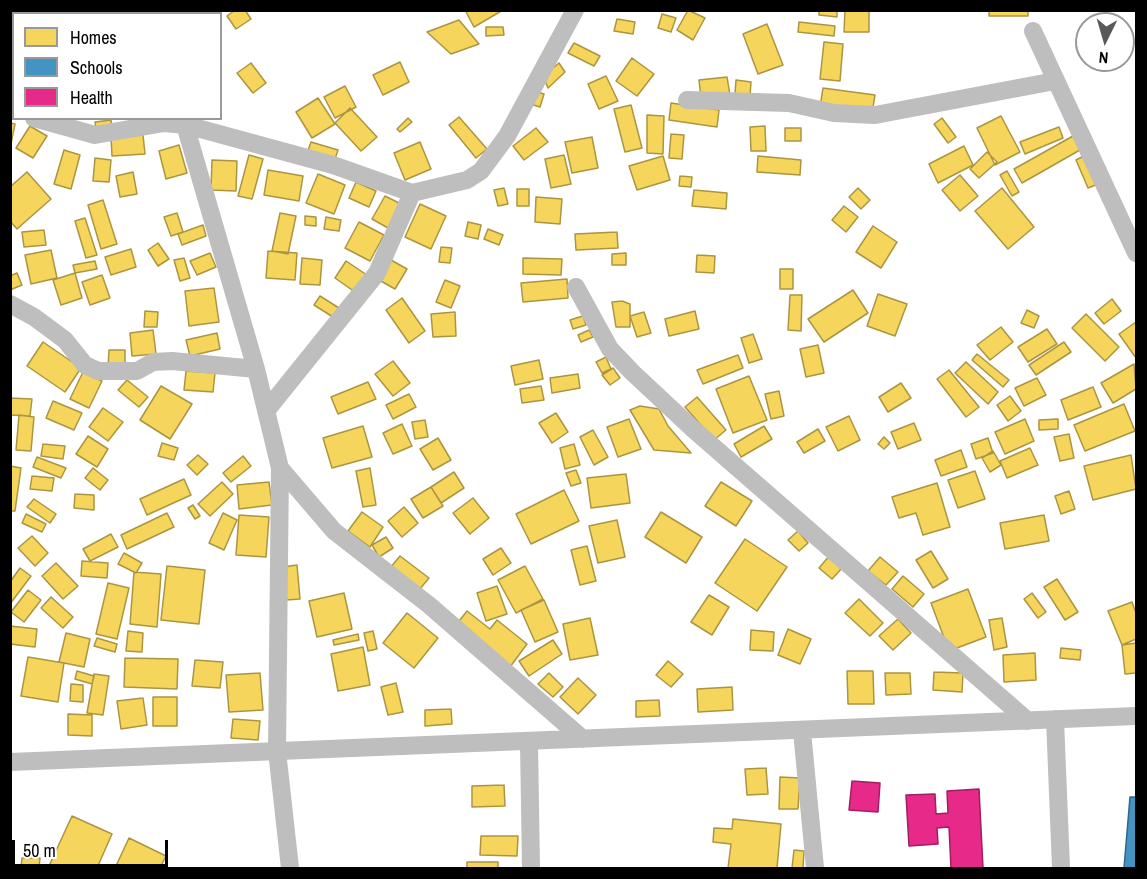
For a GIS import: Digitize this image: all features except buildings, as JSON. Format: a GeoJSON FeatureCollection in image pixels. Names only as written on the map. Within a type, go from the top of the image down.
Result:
{"type":"FeatureCollection","features":[{"type":"Feature","properties":{"kind":"street"},"geometry":{"type":"LineString","coordinates":[[41,120],[95,135],[164,123],[185,122],[333,165],[412,193],[466,180],[482,171],[507,136],[575,10]]}},
{"type":"Feature","properties":{"kind":"street"},"geometry":{"type":"LineString","coordinates":[[1034,31],[1055,81],[1137,253]]}},
{"type":"Feature","properties":{"kind":"street"},"geometry":{"type":"LineString","coordinates":[[687,100],[789,103],[834,113],[875,115],[1055,81]]}},
{"type":"Feature","properties":{"kind":"street"},"geometry":{"type":"LineString","coordinates":[[185,122],[255,369],[280,468],[277,752],[290,868]]}},
{"type":"Feature","properties":{"kind":"street"},"geometry":{"type":"LineString","coordinates":[[266,411],[377,273],[412,193]]}},
{"type":"Feature","properties":{"kind":"street"},"geometry":{"type":"LineString","coordinates":[[576,287],[610,349],[633,373],[693,429],[1028,721]]}},
{"type":"Feature","properties":{"kind":"street"},"geometry":{"type":"LineString","coordinates":[[10,304],[64,340],[85,365],[98,370],[137,372],[153,362],[172,361],[255,369]]}},
{"type":"Feature","properties":{"kind":"street"},"geometry":{"type":"LineString","coordinates":[[280,468],[334,531],[429,605],[583,739]]}},
{"type":"Feature","properties":{"kind":"street"},"geometry":{"type":"LineString","coordinates":[[10,762],[529,743],[1137,716]]}},
{"type":"Feature","properties":{"kind":"street"},"geometry":{"type":"LineString","coordinates":[[1055,720],[1061,868]]}},
{"type":"Feature","properties":{"kind":"street"},"geometry":{"type":"LineString","coordinates":[[802,731],[815,868]]}},
{"type":"Feature","properties":{"kind":"street"},"geometry":{"type":"LineString","coordinates":[[529,743],[531,868]]}}]}
